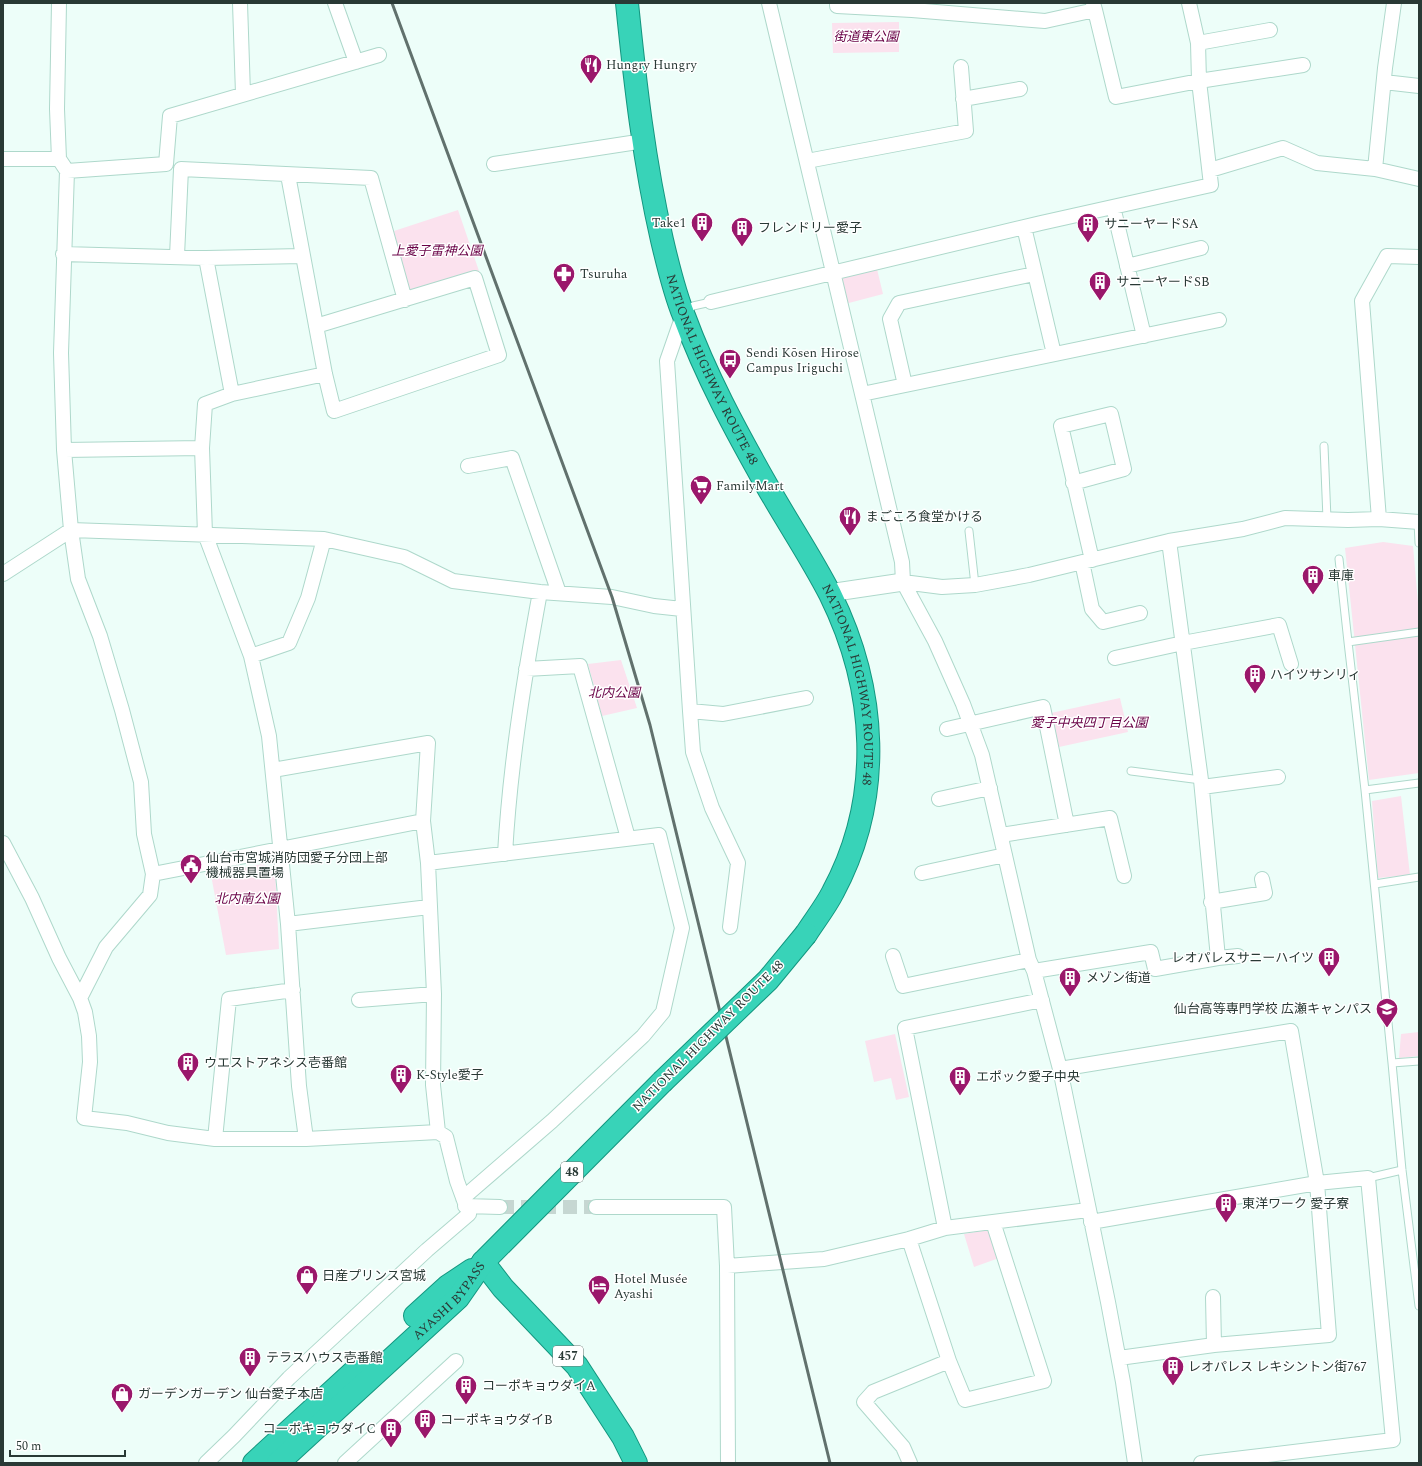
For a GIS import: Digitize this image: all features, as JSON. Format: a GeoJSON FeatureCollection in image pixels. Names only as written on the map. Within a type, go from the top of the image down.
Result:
{"type":"FeatureCollection","features":[{"type":"Feature","properties":{"kind":"highway","name":"NATIONAL HIGHWAY ROUTE 48"},"geometry":{"type":"LineString","coordinates":[[483,1262],[662,1082],[768,980],[806,934],[833,892],[851,850],[862,812],[868,778],[869,741],[866,702],[857,665],[845,628],[829,593],[730,418],[704,365],[683,314],[669,270],[652,197],[627,3]]}},
{"type":"Feature","properties":{"kind":"highway","name":"AYASHI BYPASS"},"geometry":{"type":"LineString","coordinates":[[254,1463],[448,1286],[483,1262]]}},
{"type":"Feature","properties":{"kind":"highway","name":"AYASHI BYPASS"},"geometry":{"type":"LineString","coordinates":[[278,1463],[458,1298],[483,1262]]}},
{"type":"Feature","properties":{"kind":"highway","name":"457"},"geometry":{"type":"LineString","coordinates":[[483,1262],[503,1288],[577,1366],[623,1437],[636,1463]]}},
{"type":"Feature","properties":{"kind":"street"},"geometry":{"type":"LineString","coordinates":[[59,3],[57,109],[59,159],[67,171],[63,254],[61,353],[64,450],[71,530],[78,579],[100,636],[141,782],[144,834],[153,874],[150,895],[106,947],[80,998]]}},
{"type":"Feature","properties":{"kind":"street"},"geometry":{"type":"LineString","coordinates":[[240,3],[243,94]]}},
{"type":"Feature","properties":{"kind":"street"},"geometry":{"type":"LineString","coordinates":[[334,3],[356,62]]}},
{"type":"Feature","properties":{"kind":"street"},"geometry":{"type":"LineString","coordinates":[[769,3],[902,562],[903,582],[936,641],[982,755],[1032,966],[1060,1069],[1119,1358],[1135,1463]]}},
{"type":"Feature","properties":{"kind":"street"},"geometry":{"type":"LineString","coordinates":[[837,3],[837,6],[911,6],[1045,21],[1094,7],[1116,97],[1199,81],[1303,65]]}},
{"type":"Feature","properties":{"kind":"street"},"geometry":{"type":"LineString","coordinates":[[711,302],[832,272],[1210,185],[1210,170],[1199,81],[1198,43],[1189,3]]}},
{"type":"Feature","properties":{"kind":"street"},"geometry":{"type":"LineString","coordinates":[[1374,169],[1394,3]]}},
{"type":"Feature","properties":{"kind":"street"},"geometry":{"type":"LineString","coordinates":[[1198,43],[1270,30]]}},
{"type":"Feature","properties":{"kind":"street"},"geometry":{"type":"LineString","coordinates":[[67,171],[166,164],[170,116],[378,55]]}},
{"type":"Feature","properties":{"kind":"street"},"geometry":{"type":"LineString","coordinates":[[807,161],[966,132],[961,67]]}},
{"type":"Feature","properties":{"kind":"street"},"geometry":{"type":"LineString","coordinates":[[1384,82],[1419,86]]}},
{"type":"Feature","properties":{"kind":"street"},"geometry":{"type":"LineString","coordinates":[[963,100],[1020,89]]}},
{"type":"Feature","properties":{"kind":"street"},"geometry":{"type":"LineString","coordinates":[[494,164],[644,141]]}},
{"type":"Feature","properties":{"kind":"street"},"geometry":{"type":"LineString","coordinates":[[1210,170],[1283,148],[1317,163],[1374,169],[1419,179]]}},
{"type":"Feature","properties":{"kind":"street"},"geometry":{"type":"LineString","coordinates":[[3,159],[59,159]]}},
{"type":"Feature","properties":{"kind":"street"},"geometry":{"type":"LineString","coordinates":[[177,256],[182,168],[288,175],[371,178],[405,300]]}},
{"type":"Feature","properties":{"kind":"street"},"geometry":{"type":"LineString","coordinates":[[288,175],[302,256],[325,374],[334,411],[498,355],[476,278],[316,326]]}},
{"type":"Feature","properties":{"kind":"street"},"geometry":{"type":"LineString","coordinates":[[1115,215],[1144,336]]}},
{"type":"Feature","properties":{"kind":"street"},"geometry":{"type":"LineString","coordinates":[[1024,227],[1054,354]]}},
{"type":"Feature","properties":{"kind":"street"},"geometry":{"type":"LineString","coordinates":[[1127,266],[1201,248]]}},
{"type":"Feature","properties":{"kind":"street"},"geometry":{"type":"LineString","coordinates":[[63,254],[206,258],[302,256]]}},
{"type":"Feature","properties":{"kind":"street"},"geometry":{"type":"LineString","coordinates":[[1379,519],[1362,301],[1387,256],[1419,257]]}},
{"type":"Feature","properties":{"kind":"street"},"geometry":{"type":"LineString","coordinates":[[206,258],[232,394]]}},
{"type":"Feature","properties":{"kind":"street"},"geometry":{"type":"LineString","coordinates":[[905,385],[890,319],[899,302],[1034,274]]}},
{"type":"Feature","properties":{"kind":"street"},"geometry":{"type":"LineString","coordinates":[[683,314],[667,362],[682,609],[693,752],[712,808],[738,863],[730,928]]}},
{"type":"Feature","properties":{"kind":"street"},"geometry":{"type":"LineString","coordinates":[[862,394],[1219,320]]}},
{"type":"Feature","properties":{"kind":"street"},"geometry":{"type":"LineString","coordinates":[[306,1139],[299,1086],[288,924],[273,770],[268,736],[251,656],[205,534],[202,448],[205,404],[232,394],[325,374]]}},
{"type":"Feature","properties":{"kind":"street"},"geometry":{"type":"LineString","coordinates":[[1074,483],[1124,469],[1110,414],[1061,426],[1074,483],[1087,561],[1092,609],[1103,622],[1140,613]]}},
{"type":"Feature","properties":{"kind":"street"},"geometry":{"type":"LineString","coordinates":[[64,450],[202,448]]}},
{"type":"Feature","properties":{"kind":"street"},"geometry":{"type":"LineString","coordinates":[[468,466],[512,458],[559,593]]}},
{"type":"Feature","properties":{"kind":"street"},"geometry":{"type":"LineString","coordinates":[[829,593],[903,582],[942,587],[975,585],[1029,575],[1169,542],[1243,529],[1285,518],[1379,519],[1418,522]]}},
{"type":"Feature","properties":{"kind":"street"},"geometry":{"type":"LineString","coordinates":[[3,574],[71,530],[324,539],[404,557],[453,581],[540,592],[612,597],[654,606],[682,609]]}},
{"type":"Feature","properties":{"kind":"street"},"geometry":{"type":"LineString","coordinates":[[251,656],[289,643],[308,598],[324,539]]}},
{"type":"Feature","properties":{"kind":"street"},"geometry":{"type":"LineString","coordinates":[[1169,542],[1201,783],[1211,902],[1218,958]]}},
{"type":"Feature","properties":{"kind":"street"},"geometry":{"type":"LineString","coordinates":[[505,854],[508,798],[526,669],[540,592]]}},
{"type":"Feature","properties":{"kind":"street"},"geometry":{"type":"LineString","coordinates":[[1115,658],[1183,643],[1279,625],[1291,664]]}},
{"type":"Feature","properties":{"kind":"street"},"geometry":{"type":"LineString","coordinates":[[526,669],[580,666],[628,838]]}},
{"type":"Feature","properties":{"kind":"street"},"geometry":{"type":"LineString","coordinates":[[690,711],[723,714],[806,698]]}},
{"type":"Feature","properties":{"kind":"street"},"geometry":{"type":"LineString","coordinates":[[947,729],[1043,707],[1067,825]]}},
{"type":"Feature","properties":{"kind":"street"},"geometry":{"type":"LineString","coordinates":[[273,770],[428,743],[423,821],[428,863],[434,994],[433,1085],[438,1132]]}},
{"type":"Feature","properties":{"kind":"street"},"geometry":{"type":"LineString","coordinates":[[1201,783],[1278,777]]}},
{"type":"Feature","properties":{"kind":"street"},"geometry":{"type":"LineString","coordinates":[[939,799],[990,788]]}},
{"type":"Feature","properties":{"kind":"street"},"geometry":{"type":"LineString","coordinates":[[1001,835],[1110,818],[1124,876]]}},
{"type":"Feature","properties":{"kind":"street"},"geometry":{"type":"LineString","coordinates":[[153,874],[423,821]]}},
{"type":"Feature","properties":{"kind":"street"},"geometry":{"type":"LineString","coordinates":[[428,863],[659,835],[682,928],[663,1012],[643,1036],[464,1202]]}},
{"type":"Feature","properties":{"kind":"street"},"geometry":{"type":"LineString","coordinates":[[3,843],[80,998],[85,1012],[89,1036],[90,1062],[84,1118],[127,1124],[168,1133],[215,1139],[306,1139],[438,1132],[446,1137],[464,1202],[470,1214],[427,1250],[289,1378],[206,1463]]}},
{"type":"Feature","properties":{"kind":"street"},"geometry":{"type":"LineString","coordinates":[[922,872],[1005,855]]}},
{"type":"Feature","properties":{"kind":"street"},"geometry":{"type":"LineString","coordinates":[[1211,902],[1265,893],[1262,879]]}},
{"type":"Feature","properties":{"kind":"street"},"geometry":{"type":"LineString","coordinates":[[288,924],[429,907]]}},
{"type":"Feature","properties":{"kind":"street"},"geometry":{"type":"LineString","coordinates":[[894,956],[903,986],[1032,966],[1150,952],[1155,969],[1238,956]]}},
{"type":"Feature","properties":{"kind":"street"},"geometry":{"type":"LineString","coordinates":[[215,1139],[229,998],[293,990]]}},
{"type":"Feature","properties":{"kind":"street"},"geometry":{"type":"LineString","coordinates":[[359,1000],[434,994]]}},
{"type":"Feature","properties":{"kind":"street"},"geometry":{"type":"LineString","coordinates":[[945,1228],[905,1028],[1042,1000]]}},
{"type":"Feature","properties":{"kind":"street"},"geometry":{"type":"LineString","coordinates":[[1060,1069],[1291,1031],[1317,1183],[1329,1335],[1214,1345],[1119,1358]]}},
{"type":"Feature","properties":{"kind":"street"},"geometry":{"type":"LineString","coordinates":[[727,1266],[824,1259],[909,1239],[945,1228],[993,1222],[1090,1216],[1317,1183],[1368,1178],[1393,1440],[1201,1463]]}},
{"type":"Feature","properties":{"kind":"street"},"geometry":{"type":"LineString","coordinates":[[464,1202],[500,1207]]}},
{"type":"Feature","properties":{"kind":"street"},"geometry":{"type":"LineString","coordinates":[[596,1207],[724,1207],[727,1266],[728,1463]]}},
{"type":"Feature","properties":{"kind":"street"},"geometry":{"type":"LineString","coordinates":[[909,1239],[949,1361],[965,1400],[1044,1380],[993,1222]]}},
{"type":"Feature","properties":{"kind":"street"},"geometry":{"type":"LineString","coordinates":[[1213,1297],[1214,1345]]}},
{"type":"Feature","properties":{"kind":"street"},"geometry":{"type":"LineString","coordinates":[[345,1463],[456,1361]]}},
{"type":"Feature","properties":{"kind":"street"},"geometry":{"type":"LineString","coordinates":[[910,1463],[903,1447],[864,1402],[872,1392],[949,1361]]}},
{"type":"Feature","properties":{"kind":"lane"},"geometry":{"type":"LineString","coordinates":[[683,314],[693,306],[711,302]]}},
{"type":"Feature","properties":{"kind":"lane"},"geometry":{"type":"LineString","coordinates":[[1324,446],[1327,519]]}},
{"type":"Feature","properties":{"kind":"lane"},"geometry":{"type":"LineString","coordinates":[[1418,522],[1419,543]]}},
{"type":"Feature","properties":{"kind":"lane"},"geometry":{"type":"LineString","coordinates":[[969,531],[975,585]]}},
{"type":"Feature","properties":{"kind":"lane"},"geometry":{"type":"LineString","coordinates":[[1339,558],[1375,884],[1402,1170],[1419,1306]]}},
{"type":"Feature","properties":{"kind":"lane"},"geometry":{"type":"LineString","coordinates":[[1348,642],[1419,632]]}},
{"type":"Feature","properties":{"kind":"lane"},"geometry":{"type":"LineString","coordinates":[[1131,771],[1201,783]]}},
{"type":"Feature","properties":{"kind":"lane"},"geometry":{"type":"LineString","coordinates":[[1365,790],[1419,783]]}},
{"type":"Feature","properties":{"kind":"lane"},"geometry":{"type":"LineString","coordinates":[[1375,884],[1419,877]]}},
{"type":"Feature","properties":{"kind":"lane"},"geometry":{"type":"LineString","coordinates":[[1392,1063],[1419,1060]]}},
{"type":"Feature","properties":{"kind":"lane"},"geometry":{"type":"LineString","coordinates":[[1368,1178],[1402,1170]]}},
{"type":"Feature","properties":{"kind":"green space","name":"街道東公園"},"geometry":{"type":"Polygon","coordinates":[[[899,22],[899,52],[833,53],[832,23],[899,22]]]}},
{"type":"Feature","properties":{"kind":"green space","name":"上愛子雷神公園"},"geometry":{"type":"Polygon","coordinates":[[[458,210],[479,271],[412,293],[407,288],[394,231],[458,210]]]}},
{"type":"Feature","properties":{"kind":"green space"},"geometry":{"type":"Polygon","coordinates":[[[876,265],[883,294],[845,304],[838,274],[876,265]]]}},
{"type":"Feature","properties":{"kind":"green space"},"geometry":{"type":"Polygon","coordinates":[[[1383,542],[1413,546],[1419,614],[1419,773],[1369,780],[1345,548],[1383,542]]]}},
{"type":"Feature","properties":{"kind":"green space","name":"北内公園"},"geometry":{"type":"Polygon","coordinates":[[[621,660],[637,708],[602,716],[588,664],[621,660]]]}},
{"type":"Feature","properties":{"kind":"green space","name":"愛子中央四丁目公園"},"geometry":{"type":"Polygon","coordinates":[[[1120,698],[1128,732],[1059,747],[1051,713],[1120,698]]]}},
{"type":"Feature","properties":{"kind":"green space"},"geometry":{"type":"Polygon","coordinates":[[[1401,796],[1410,875],[1378,878],[1372,801],[1401,796]]]}},
{"type":"Feature","properties":{"kind":"green space","name":"北内南公園"},"geometry":{"type":"Polygon","coordinates":[[[262,864],[275,869],[279,949],[226,955],[211,875],[262,864]]]}},
{"type":"Feature","properties":{"kind":"green space"},"geometry":{"type":"Polygon","coordinates":[[[1419,1032],[1419,1056],[1399,1058],[1401,1034],[1419,1032]]]}},
{"type":"Feature","properties":{"kind":"green space"},"geometry":{"type":"Polygon","coordinates":[[[895,1034],[909,1097],[896,1100],[891,1078],[874,1082],[865,1041],[895,1034]]]}},
{"type":"Feature","properties":{"kind":"green space"},"geometry":{"type":"Polygon","coordinates":[[[988,1230],[999,1258],[974,1267],[964,1234],[988,1230]]]}},
{"type":"Feature","properties":{"kind":"tunnel"},"geometry":{"type":"LineString","coordinates":[[500,1207],[596,1207]]}},
{"type":"Feature","properties":{"kind":"railway"},"geometry":{"type":"LineString","coordinates":[[392,3],[612,597],[650,725],[830,1463]]}},
{"type":"Feature","properties":{"kind":"place","name":"Hungry Hungry"},"geometry":{"type":"Point","coordinates":[591,84]}},
{"type":"Feature","properties":{"kind":"place","name":"Take1"},"geometry":{"type":"Point","coordinates":[702,242]}},
{"type":"Feature","properties":{"kind":"place","name":"サニーヤードSA"},"geometry":{"type":"Point","coordinates":[1088,244]}},
{"type":"Feature","properties":{"kind":"place","name":"フレンドリー愛子"},"geometry":{"type":"Point","coordinates":[742,248]}},
{"type":"Feature","properties":{"kind":"place","name":"Tsuruha"},"geometry":{"type":"Point","coordinates":[564,294]}},
{"type":"Feature","properties":{"kind":"place","name":"サニーヤードSB"},"geometry":{"type":"Point","coordinates":[1100,302]}},
{"type":"Feature","properties":{"kind":"place","name":"Sendi Kōsen Hirose Campus Iriguchi"},"geometry":{"type":"Point","coordinates":[730,380]}},
{"type":"Feature","properties":{"kind":"place","name":"FamilyMart"},"geometry":{"type":"Point","coordinates":[701,506]}},
{"type":"Feature","properties":{"kind":"place","name":"まごころ食堂かける"},"geometry":{"type":"Point","coordinates":[850,536]}},
{"type":"Feature","properties":{"kind":"place","name":"車庫"},"geometry":{"type":"Point","coordinates":[1313,596]}},
{"type":"Feature","properties":{"kind":"place","name":"ハイツサンリィ"},"geometry":{"type":"Point","coordinates":[1255,694]}},
{"type":"Feature","properties":{"kind":"place","name":"仙台市宮城消防団愛子分団上部 機械器具置場"},"geometry":{"type":"Point","coordinates":[191,884]}},
{"type":"Feature","properties":{"kind":"place","name":"レオパレスサニーハイツ"},"geometry":{"type":"Point","coordinates":[1329,978]}},
{"type":"Feature","properties":{"kind":"place","name":"メゾン街道"},"geometry":{"type":"Point","coordinates":[1070,998]}},
{"type":"Feature","properties":{"kind":"place","name":"仙台高等専門学校 広瀬キャンパス"},"geometry":{"type":"Point","coordinates":[1387,1028]}},
{"type":"Feature","properties":{"kind":"place","name":"ウエストアネシス壱番館"},"geometry":{"type":"Point","coordinates":[188,1082]}},
{"type":"Feature","properties":{"kind":"place","name":"K-Style愛子"},"geometry":{"type":"Point","coordinates":[401,1094]}},
{"type":"Feature","properties":{"kind":"place","name":"エポック愛子中央"},"geometry":{"type":"Point","coordinates":[960,1096]}},
{"type":"Feature","properties":{"kind":"place","name":"東洋ワーク 愛子寮"},"geometry":{"type":"Point","coordinates":[1226,1224]}},
{"type":"Feature","properties":{"kind":"place","name":"日産プリンス宮城"},"geometry":{"type":"Point","coordinates":[307,1296]}},
{"type":"Feature","properties":{"kind":"place","name":"Hotel Musée Ayashi"},"geometry":{"type":"Point","coordinates":[599,1306]}},
{"type":"Feature","properties":{"kind":"place","name":"テラスハウス壱番館"},"geometry":{"type":"Point","coordinates":[250,1378]}},
{"type":"Feature","properties":{"kind":"place","name":"レオパレス レキシントン街767"},"geometry":{"type":"Point","coordinates":[1173,1386]}},
{"type":"Feature","properties":{"kind":"place","name":"コーポキョウダイA"},"geometry":{"type":"Point","coordinates":[466,1406]}},
{"type":"Feature","properties":{"kind":"place","name":"ガーデンガーデン 仙台愛子本店"},"geometry":{"type":"Point","coordinates":[122,1414]}},
{"type":"Feature","properties":{"kind":"place","name":"コーポキョウダイB"},"geometry":{"type":"Point","coordinates":[425,1440]}},
{"type":"Feature","properties":{"kind":"place","name":"コーポキョウダイC"},"geometry":{"type":"Point","coordinates":[391,1448]}}]}
